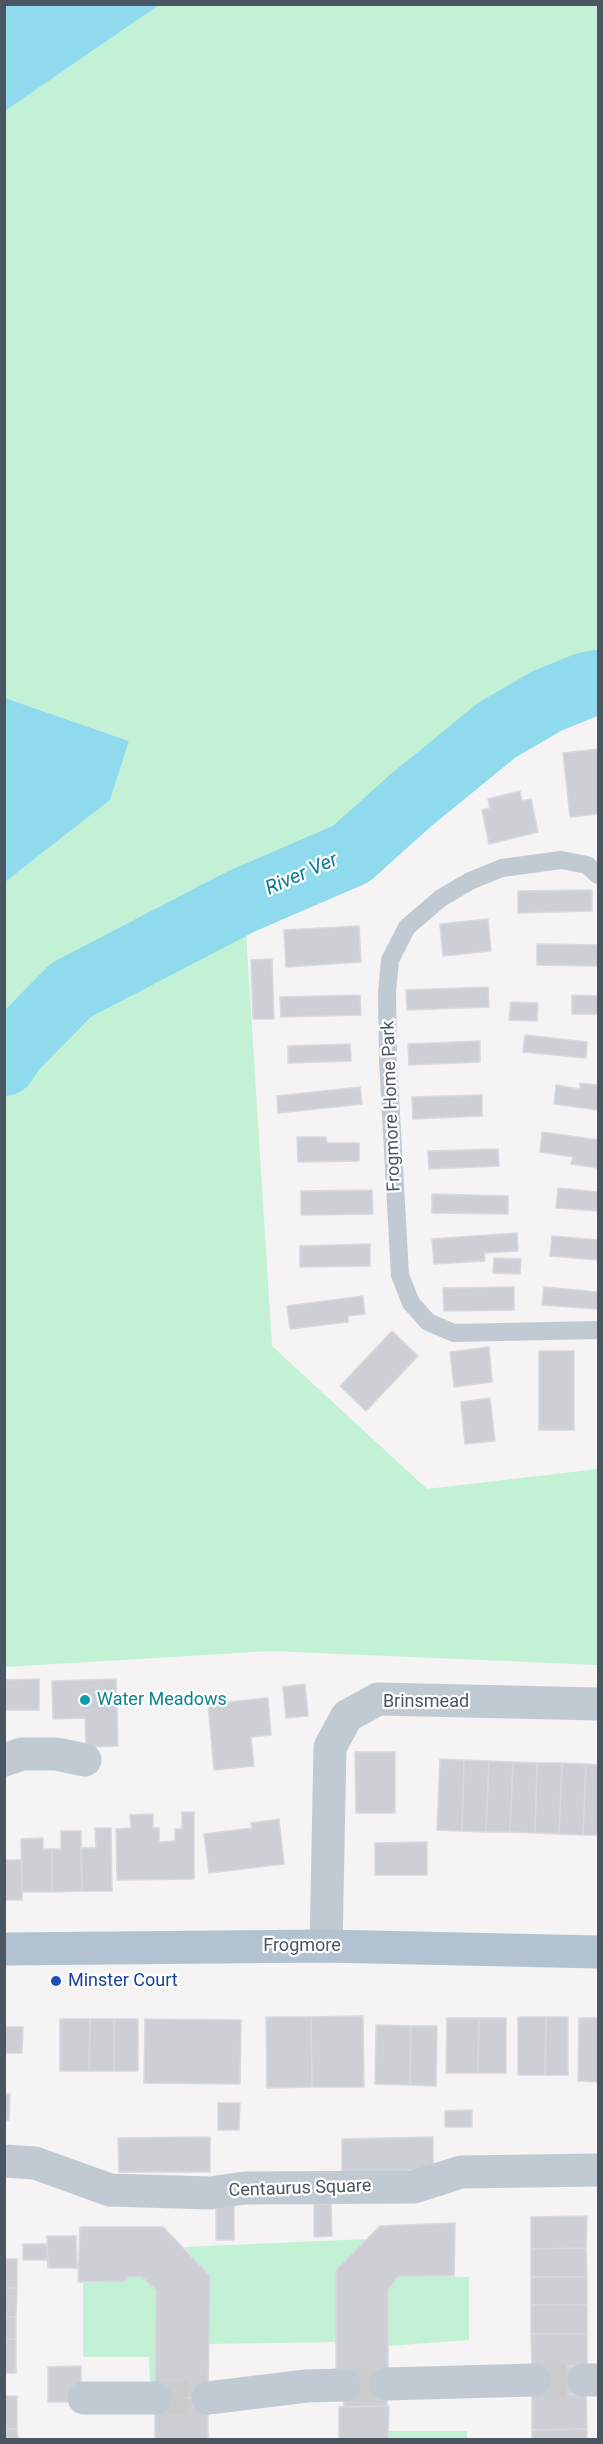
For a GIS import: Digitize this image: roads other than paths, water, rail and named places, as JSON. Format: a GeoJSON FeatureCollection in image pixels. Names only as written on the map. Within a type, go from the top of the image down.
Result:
{"type":"FeatureCollection","features":[{"type":"Feature","properties":{"kind":"main road","name":"Frogmore"},"geometry":{"type":"LineString","coordinates":[[4,1949],[326,1946],[598,1952]]}},
{"type":"Feature","properties":{"kind":"street","name":"Brinsmead"},"geometry":{"type":"LineString","coordinates":[[326,1946],[330,1747],[347,1716],[378,1700],[598,1704]]}},
{"type":"Feature","properties":{"kind":"street"},"geometry":{"type":"LineString","coordinates":[[4,1760],[22,1754],[56,1754],[85,1760]]}},
{"type":"Feature","properties":{"kind":"street","name":"Centaurus Square"},"geometry":{"type":"LineString","coordinates":[[4,2161],[35,2163],[110,2190],[210,2193],[245,2188],[414,2187],[461,2172],[598,2170]]}},
{"type":"Feature","properties":{"kind":"street"},"geometry":{"type":"LineString","coordinates":[[386,2384],[534,2380]]}},
{"type":"Feature","properties":{"kind":"street"},"geometry":{"type":"LineString","coordinates":[[208,2398],[306,2386],[344,2385]]}},
{"type":"Feature","properties":{"kind":"street"},"geometry":{"type":"LineString","coordinates":[[84,2398],[155,2398]]}},
{"type":"Feature","properties":{"kind":"lane","name":"Frogmore Home Park"},"geometry":{"type":"LineString","coordinates":[[598,875],[587,865],[561,860],[531,863],[502,868],[470,881],[441,898],[407,927],[390,960],[387,1004],[400,1275],[411,1303],[428,1322],[454,1333],[598,1330]]}},
{"type":"Feature","properties":{"kind":"water"},"geometry":{"type":"Polygon","coordinates":[[[5,4],[159,4],[159,5],[5,111],[5,4]]]}},
{"type":"Feature","properties":{"kind":"water"},"geometry":{"type":"Polygon","coordinates":[[[5,698],[129,741],[110,800],[5,882],[5,698]]]}},
{"type":"Feature","properties":{"kind":"waterway","name":"River Ver"},"geometry":{"type":"LineString","coordinates":[[4,1063],[14,1048],[71,990],[242,901],[351,854],[410,801],[497,730],[547,701],[586,685],[598,683]]}},
{"type":"Feature","properties":{"kind":"tunnel"},"geometry":{"type":"LineString","coordinates":[[534,2380],[584,2380]]}},
{"type":"Feature","properties":{"kind":"tunnel"},"geometry":{"type":"LineString","coordinates":[[344,2385],[386,2384]]}},
{"type":"Feature","properties":{"kind":"tunnel"},"geometry":{"type":"LineString","coordinates":[[155,2398],[208,2398]]}},
{"type":"Feature","properties":{"kind":"place","name":"Water Meadows"},"geometry":{"type":"Point","coordinates":[85,1700]}},
{"type":"Feature","properties":{"kind":"place","name":"Minster Court"},"geometry":{"type":"Point","coordinates":[56,1981]}}]}
